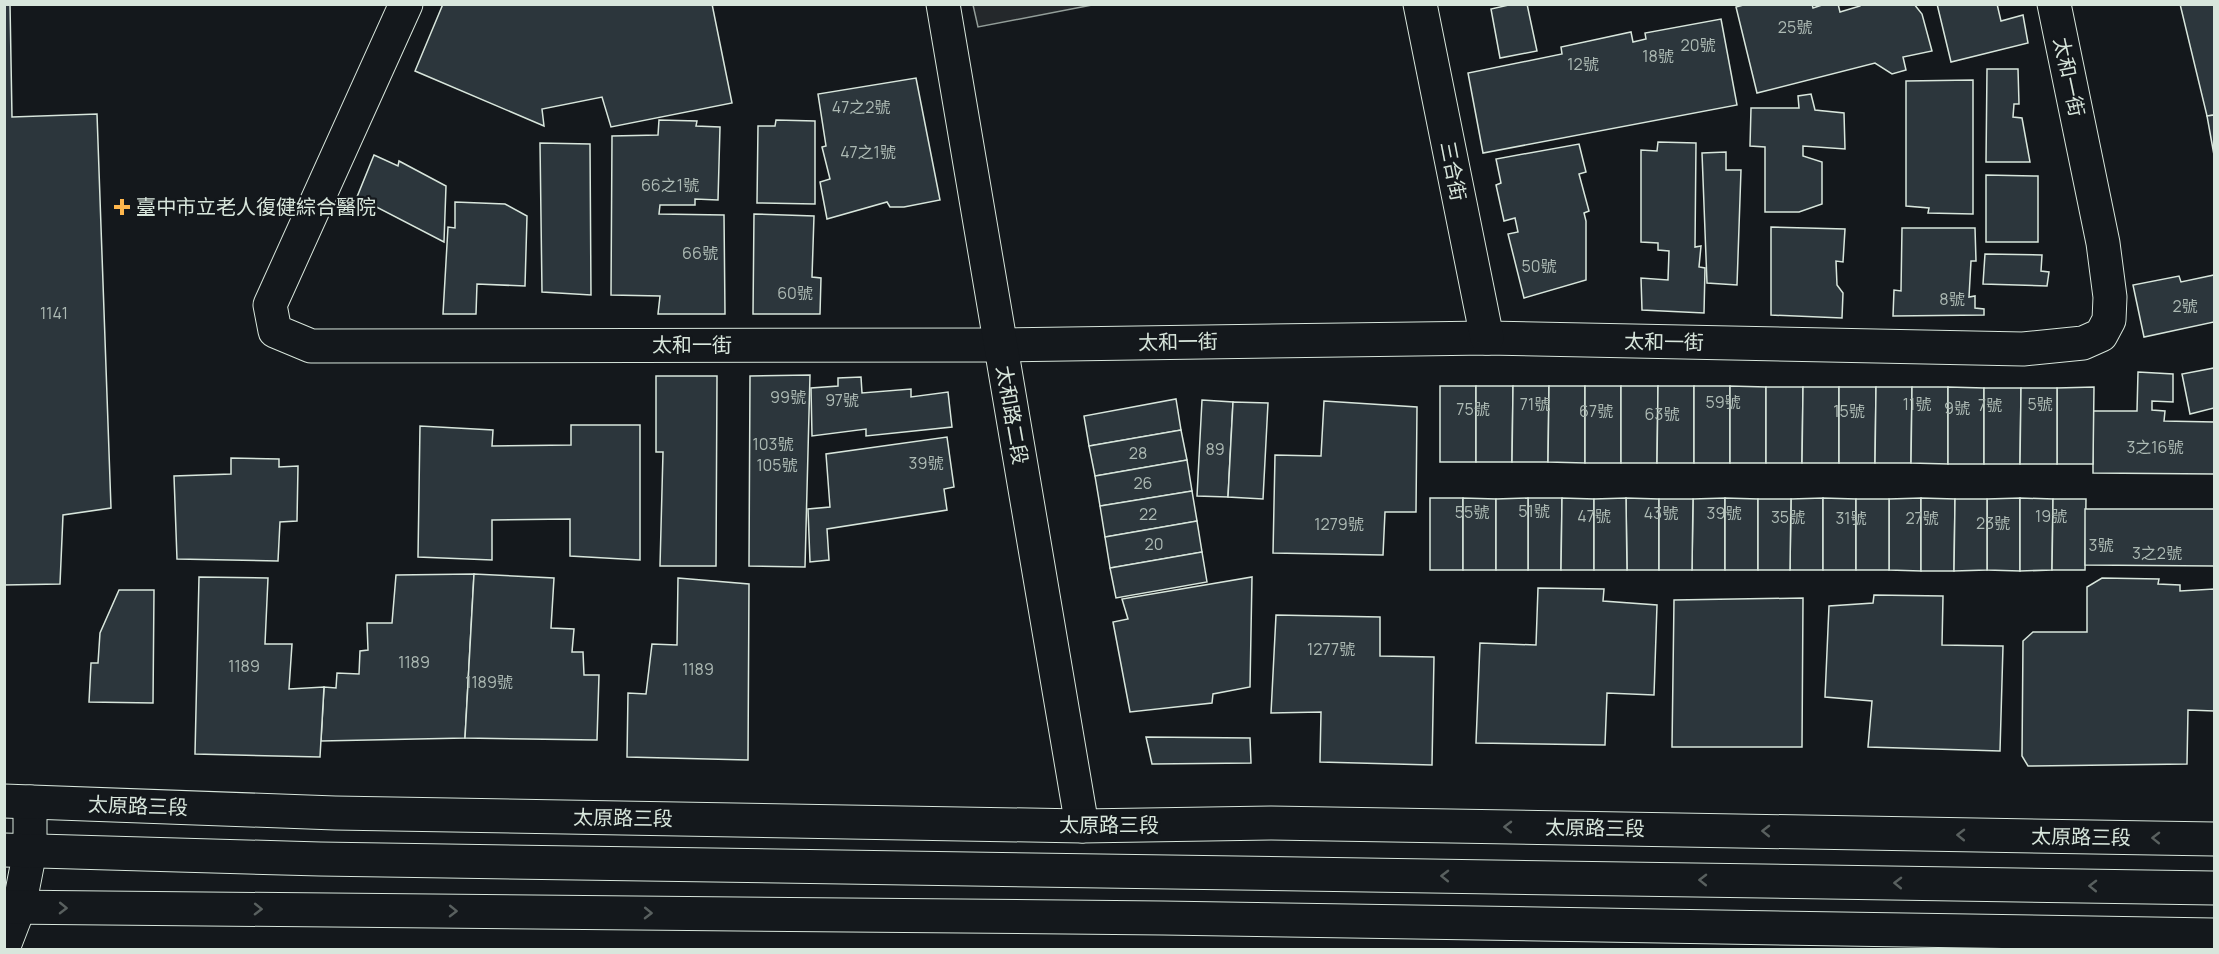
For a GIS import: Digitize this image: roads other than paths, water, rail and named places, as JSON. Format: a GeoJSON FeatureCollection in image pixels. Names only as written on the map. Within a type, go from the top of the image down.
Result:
{"type":"FeatureCollection","features":[{"type":"Feature","properties":{"kind":"main road","name":"太和一街"},"geometry":{"type":"LineString","coordinates":[[406,4],[270,305],[275,331],[312,346],[1000,345],[1487,338],[2022,349],[2083,343],[2101,335],[2109,320],[2110,297],[2103,243],[2054,4]]}},
{"type":"Feature","properties":{"kind":"main road","name":"太和路二段"},"geometry":{"type":"LineString","coordinates":[[944,4],[1082,826]]}},
{"type":"Feature","properties":{"kind":"main road","name":"三合街"},"geometry":{"type":"LineString","coordinates":[[1420,4],[1487,338]]}},
{"type":"Feature","properties":{"kind":"main road","name":"太原路三段"},"geometry":{"type":"LineString","coordinates":[[17,802],[347,813],[1082,826],[1271,823],[2214,839]]}},
{"type":"Feature","properties":{"kind":"main road"},"geometry":{"type":"LineString","coordinates":[[4,946],[12,907],[17,851],[17,802]]}},
{"type":"Feature","properties":{"kind":"main road"},"geometry":{"type":"LineString","coordinates":[[17,851],[320,860],[2214,888]]}},
{"type":"Feature","properties":{"kind":"main road"},"geometry":{"type":"LineString","coordinates":[[12,907],[1175,918],[2214,935]]}},
{"type":"Feature","properties":{"kind":"place","name":"臺中市立老人復健綜合醫院"},"geometry":{"type":"Point","coordinates":[122,207]}}]}
